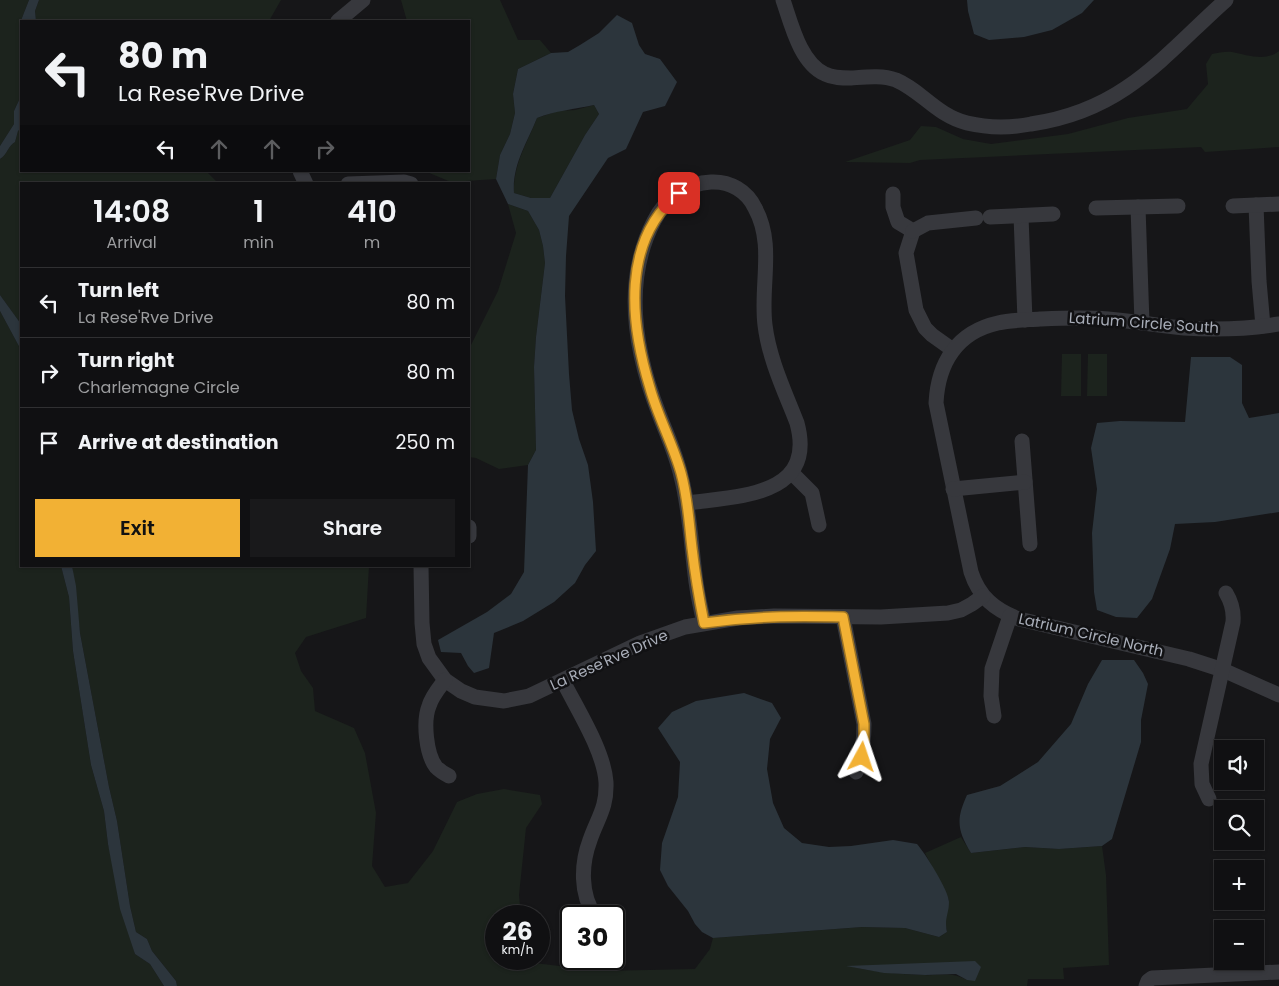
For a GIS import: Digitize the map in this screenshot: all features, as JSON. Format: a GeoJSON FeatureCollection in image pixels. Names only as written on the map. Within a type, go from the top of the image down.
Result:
{"type":"FeatureCollection","features":[{"type":"Feature","properties":{"kind":"street"},"geometry":{"type":"LineString","coordinates":[[339,20],[363,0]]}},
{"type":"Feature","properties":{"kind":"street"},"geometry":{"type":"LineString","coordinates":[[783,0],[802,51],[816,68],[824,74],[833,77],[881,77],[894,80],[906,85],[936,109],[951,117],[966,123],[1001,127],[1019,126],[1062,118],[1103,101],[1126,88],[1148,71],[1210,5],[1226,0]]}},
{"type":"Feature","properties":{"kind":"street"},"geometry":{"type":"LineString","coordinates":[[688,503],[752,493],[771,488],[783,482],[792,473],[798,461],[800,449],[800,434],[770,350],[765,326],[766,262],[765,240],[761,222],[750,198],[740,190],[726,184],[714,182],[701,183],[679,193],[667,202],[656,217],[640,253],[634,300],[639,342],[650,388],[681,473],[688,503],[696,585],[704,623]]}},
{"type":"Feature","properties":{"kind":"street"},"geometry":{"type":"LineString","coordinates":[[893,194],[893,207],[898,222],[912,231]]}},
{"type":"Feature","properties":{"kind":"street"},"geometry":{"type":"LineString","coordinates":[[1232,206],[1279,204]]}},
{"type":"Feature","properties":{"kind":"street"},"geometry":{"type":"LineString","coordinates":[[1256,205],[1262,326]]}},
{"type":"Feature","properties":{"kind":"street"},"geometry":{"type":"LineString","coordinates":[[1096,208],[1178,206]]}},
{"type":"Feature","properties":{"kind":"street"},"geometry":{"type":"LineString","coordinates":[[1138,207],[1142,323]]}},
{"type":"Feature","properties":{"kind":"street"},"geometry":{"type":"LineString","coordinates":[[953,350],[928,332],[916,310],[906,253],[912,231],[928,223],[983,217],[1053,214]]}},
{"type":"Feature","properties":{"kind":"street"},"geometry":{"type":"LineString","coordinates":[[1021,216],[1025,320]]}},
{"type":"Feature","properties":{"kind":"street","name":"Latrium Circle South"},"geometry":{"type":"LineString","coordinates":[[953,490],[936,403],[937,387],[945,362],[953,350],[976,331],[1000,322],[1091,318],[1182,328],[1215,329],[1279,324]]}},
{"type":"Feature","properties":{"kind":"street"},"geometry":{"type":"LineString","coordinates":[[1022,441],[1030,544]]}},
{"type":"Feature","properties":{"kind":"street"},"geometry":{"type":"LineString","coordinates":[[792,473],[812,493],[819,525]]}},
{"type":"Feature","properties":{"kind":"street"},"geometry":{"type":"LineString","coordinates":[[953,490],[1025,482]]}},
{"type":"Feature","properties":{"kind":"street","name":"Latrium Circle North"},"geometry":{"type":"LineString","coordinates":[[953,490],[975,585],[982,596],[996,608],[1010,616],[1189,659],[1222,670],[1279,695]]}},
{"type":"Feature","properties":{"kind":"street","name":"La Rese'Rve Drive"},"geometry":{"type":"LineString","coordinates":[[421,567],[422,624],[424,644],[429,658],[445,680],[461,691],[475,697],[504,701],[529,696],[648,640],[704,623],[738,618],[774,616],[907,617],[948,614],[961,610],[982,596]]}},
{"type":"Feature","properties":{"kind":"street"},"geometry":{"type":"LineString","coordinates":[[1209,799],[1202,784],[1201,764],[1233,617],[1231,602],[1226,592]]}},
{"type":"Feature","properties":{"kind":"street"},"geometry":{"type":"LineString","coordinates":[[994,716],[991,696],[992,669],[1010,616]]}},
{"type":"Feature","properties":{"kind":"street"},"geometry":{"type":"LineString","coordinates":[[843,617],[864,724],[862,757],[856,772]]}},
{"type":"Feature","properties":{"kind":"street"},"geometry":{"type":"LineString","coordinates":[[445,680],[434,694],[425,720],[434,763],[440,771],[449,776]]}},
{"type":"Feature","properties":{"kind":"street"},"geometry":{"type":"LineString","coordinates":[[562,681],[597,748],[605,773],[604,806],[585,854],[583,869],[584,888],[589,905]]}},
{"type":"Feature","properties":{"kind":"street"},"geometry":{"type":"LineString","coordinates":[[1146,986],[1148,980],[1152,978],[1279,972]]}},
{"type":"Feature","properties":{"kind":"shaded area"},"geometry":{"type":"Polygon","coordinates":[[[0,0],[29,0],[20,20],[20,98],[14,111],[14,124],[0,146],[0,0]]]}},
{"type":"Feature","properties":{"kind":"shaded area"},"geometry":{"type":"Polygon","coordinates":[[[29,0],[39,0],[35,11],[36,20],[21,20],[29,0]]]}},
{"type":"Feature","properties":{"kind":"shaded area"},"geometry":{"type":"Polygon","coordinates":[[[39,0],[281,0],[270,20],[36,20],[35,11],[39,0]]]}},
{"type":"Feature","properties":{"kind":"shaded area"},"geometry":{"type":"Polygon","coordinates":[[[401,0],[500,0],[518,40],[540,40],[551,53],[518,69],[513,94],[515,113],[510,134],[500,155],[496,179],[451,182],[427,172],[470,172],[470,20],[407,20],[401,0]]]}},
{"type":"Feature","properties":{"kind":"shaded area"},"geometry":{"type":"Polygon","coordinates":[[[967,0],[1094,0],[1082,13],[1052,30],[1024,37],[989,40],[974,34],[967,0]]]}},
{"type":"Feature","properties":{"kind":"shaded area"},"geometry":{"type":"Polygon","coordinates":[[[617,15],[632,23],[639,45],[645,54],[660,59],[677,82],[665,106],[643,112],[626,149],[608,158],[569,216],[565,296],[569,374],[572,410],[588,465],[593,502],[596,551],[585,565],[575,583],[554,602],[523,621],[494,633],[489,668],[474,673],[461,653],[441,652],[438,640],[487,612],[511,594],[524,572],[528,465],[536,450],[534,367],[545,263],[543,246],[539,230],[528,211],[508,204],[496,179],[500,155],[510,134],[515,113],[513,94],[518,69],[551,53],[568,52],[599,33],[617,15]],[[594,105],[537,118],[515,173],[514,193],[531,198],[550,198],[585,135],[599,114],[594,105]]]}},
{"type":"Feature","properties":{"kind":"shaded area"},"geometry":{"type":"Polygon","coordinates":[[[1279,51],[1279,147],[1205,152],[1201,147],[920,160],[910,163],[845,162],[910,140],[921,126],[936,127],[963,139],[991,144],[1068,134],[1128,118],[1187,109],[1208,84],[1206,64],[1212,54],[1230,52],[1262,57],[1279,51]]]}},
{"type":"Feature","properties":{"kind":"shaded area"},"geometry":{"type":"Polygon","coordinates":[[[20,98],[20,129],[15,142],[0,159],[0,146],[14,124],[14,111],[20,98]]]}},
{"type":"Feature","properties":{"kind":"shaded area"},"geometry":{"type":"Polygon","coordinates":[[[594,105],[599,114],[585,135],[550,198],[531,198],[514,193],[518,163],[537,118],[558,111],[575,110],[594,105]]]}},
{"type":"Feature","properties":{"kind":"shaded area"},"geometry":{"type":"Polygon","coordinates":[[[20,129],[20,172],[207,172],[217,182],[20,182],[20,323],[0,295],[0,159],[15,142],[20,129]]]}},
{"type":"Feature","properties":{"kind":"shaded area"},"geometry":{"type":"Polygon","coordinates":[[[508,204],[528,211],[539,230],[545,263],[534,367],[536,450],[528,465],[499,469],[470,457],[470,347],[498,291],[516,233],[508,204]]]}},
{"type":"Feature","properties":{"kind":"shaded area"},"geometry":{"type":"Polygon","coordinates":[[[0,295],[20,323],[20,348],[0,311],[0,295]]]}},
{"type":"Feature","properties":{"kind":"shaded area"},"geometry":{"type":"Polygon","coordinates":[[[0,311],[20,348],[20,567],[61,567],[69,597],[73,651],[91,765],[104,811],[108,844],[135,954],[150,964],[164,986],[0,986],[0,311]]]}},
{"type":"Feature","properties":{"kind":"shaded area"},"geometry":{"type":"Polygon","coordinates":[[[1062,354],[1081,354],[1081,396],[1061,396],[1062,354]]]}},
{"type":"Feature","properties":{"kind":"shaded area"},"geometry":{"type":"Polygon","coordinates":[[[1088,354],[1107,354],[1107,396],[1087,396],[1088,354]]]}},
{"type":"Feature","properties":{"kind":"shaded area"},"geometry":{"type":"Polygon","coordinates":[[[1191,357],[1230,357],[1242,365],[1242,403],[1249,418],[1279,413],[1279,512],[1215,522],[1175,524],[1170,549],[1152,599],[1137,618],[1116,617],[1097,610],[1094,592],[1092,533],[1097,489],[1091,448],[1097,423],[1120,421],[1185,422],[1191,357]]]}},
{"type":"Feature","properties":{"kind":"shaded area"},"geometry":{"type":"Polygon","coordinates":[[[61,567],[72,567],[76,586],[80,633],[117,821],[130,906],[136,932],[147,939],[152,951],[176,981],[177,986],[164,986],[150,964],[135,954],[120,909],[104,811],[91,765],[73,651],[69,597],[61,567]]]}},
{"type":"Feature","properties":{"kind":"shaded area"},"geometry":{"type":"Polygon","coordinates":[[[72,567],[369,567],[366,618],[306,637],[295,653],[301,671],[313,688],[315,711],[354,728],[365,753],[376,813],[372,866],[385,887],[408,883],[433,851],[457,802],[477,794],[504,789],[540,795],[542,804],[526,828],[519,895],[520,905],[485,905],[485,970],[550,970],[550,965],[560,966],[560,970],[695,969],[710,949],[713,938],[862,927],[905,928],[939,937],[947,932],[945,922],[949,900],[925,853],[961,837],[971,853],[1025,847],[1059,849],[1102,846],[1106,875],[1109,965],[1063,968],[1064,979],[1028,979],[1027,986],[177,986],[176,981],[152,951],[147,939],[136,932],[130,906],[117,821],[80,633],[72,567]],[[849,966],[894,973],[961,977],[967,980],[981,967],[849,966]]]}},
{"type":"Feature","properties":{"kind":"shaded area"},"geometry":{"type":"Polygon","coordinates":[[[1102,660],[1134,660],[1148,684],[1141,720],[1141,742],[1112,839],[1102,846],[1059,849],[1025,847],[971,853],[963,838],[960,824],[961,811],[967,795],[1000,786],[1038,762],[1071,724],[1088,684],[1102,660]]]}},
{"type":"Feature","properties":{"kind":"shaded area"},"geometry":{"type":"Polygon","coordinates":[[[744,693],[772,703],[781,718],[770,739],[767,769],[773,803],[784,828],[802,843],[829,847],[893,840],[917,844],[936,872],[948,897],[947,932],[939,937],[905,928],[862,927],[713,938],[702,932],[695,924],[688,911],[668,886],[660,870],[662,843],[678,797],[680,762],[658,728],[672,712],[696,701],[744,693]]]}},
{"type":"Feature","properties":{"kind":"shaded area"},"geometry":{"type":"Polygon","coordinates":[[[975,961],[981,967],[975,981],[967,980],[956,974],[884,973],[846,966],[975,961]]]}},
{"type":"Feature","properties":{"kind":"route"},"geometry":{"type":"LineString","coordinates":[[679,193],[667,202],[656,217],[647,236],[640,253],[634,300],[640,351],[650,388],[681,473],[688,503],[696,585],[704,623],[738,618],[774,616],[843,617],[864,724],[862,757]]}}]}
